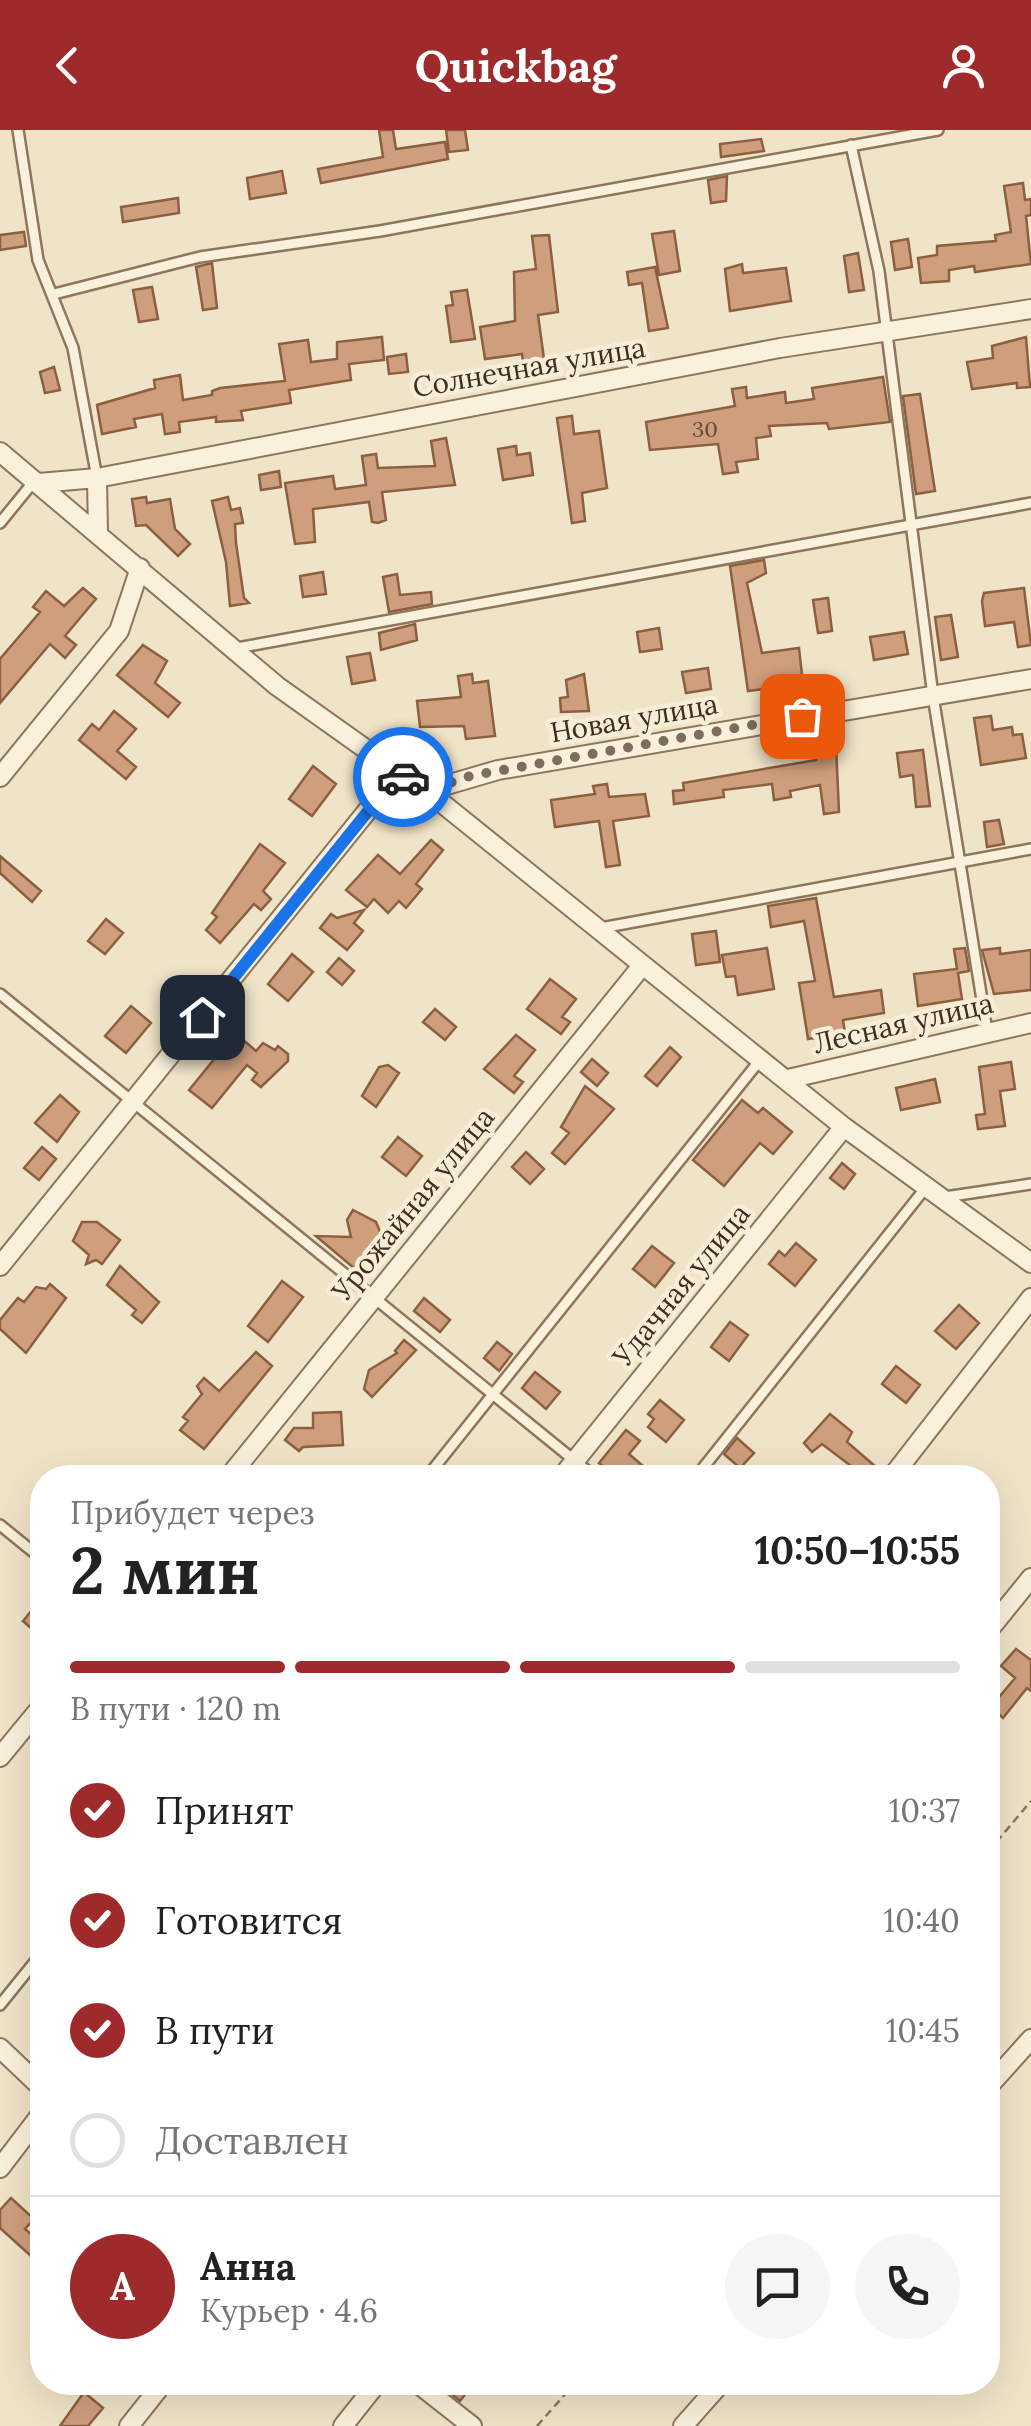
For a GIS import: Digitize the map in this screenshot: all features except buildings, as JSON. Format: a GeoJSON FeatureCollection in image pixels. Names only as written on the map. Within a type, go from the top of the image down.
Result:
{"type":"FeatureCollection","features":[{"type":"Feature","properties":{"kind":"street","name":"Солнечная улица"},"geometry":{"type":"LineString","coordinates":[[37,481],[97,478],[368,423],[1031,309]]}},
{"type":"Feature","properties":{"kind":"street"},"geometry":{"type":"LineString","coordinates":[[0,452],[316,716],[426,791],[594,930],[788,1079],[844,1127],[1031,1263]]}},
{"type":"Feature","properties":{"kind":"street"},"geometry":{"type":"LineString","coordinates":[[97,478],[98,532]]}},
{"type":"Feature","properties":{"kind":"street"},"geometry":{"type":"LineString","coordinates":[[0,778],[119,631],[140,568]]}},
{"type":"Feature","properties":{"kind":"street","name":"Новая улица"},"geometry":{"type":"LineString","coordinates":[[426,791],[498,770],[1031,680]]}},
{"type":"Feature","properties":{"kind":"street"},"geometry":{"type":"LineString","coordinates":[[0,1266],[398,774]]}},
{"type":"Feature","properties":{"kind":"street","name":"Урожайная улица"},"geometry":{"type":"LineString","coordinates":[[238,1465],[641,967]]}},
{"type":"Feature","properties":{"kind":"street","name":"Лесная улица"},"geometry":{"type":"LineString","coordinates":[[788,1079],[1031,1023]]}},
{"type":"Feature","properties":{"kind":"street","name":"Удачная улица"},"geometry":{"type":"LineString","coordinates":[[572,1465],[844,1127]]}},
{"type":"Feature","properties":{"kind":"street"},"geometry":{"type":"LineString","coordinates":[[901,1465],[1031,1298]]}},
{"type":"Feature","properties":{"kind":"street"},"geometry":{"type":"LineString","coordinates":[[1000,1616],[1031,1578]]}},
{"type":"Feature","properties":{"kind":"street"},"geometry":{"type":"LineString","coordinates":[[0,1757],[30,1721]]}},
{"type":"Feature","properties":{"kind":"street"},"geometry":{"type":"LineString","coordinates":[[1000,2074],[1031,2039]]}},
{"type":"Feature","properties":{"kind":"street"},"geometry":{"type":"LineString","coordinates":[[0,2048],[30,2077]]}},
{"type":"Feature","properties":{"kind":"street"},"geometry":{"type":"LineString","coordinates":[[0,2168],[30,2129]]}},
{"type":"Feature","properties":{"kind":"street"},"geometry":{"type":"LineString","coordinates":[[129,2426],[154,2395]]}},
{"type":"Feature","properties":{"kind":"street"},"geometry":{"type":"LineString","coordinates":[[342,2426],[367,2395]]}},
{"type":"Feature","properties":{"kind":"street"},"geometry":{"type":"LineString","coordinates":[[433,2395],[472,2426]]}},
{"type":"Feature","properties":{"kind":"street"},"geometry":{"type":"LineString","coordinates":[[683,2426],[710,2395]]}},
{"type":"Feature","properties":{"kind":"lane"},"geometry":{"type":"LineString","coordinates":[[18,130],[38,260],[54,294],[76,361],[97,478]]}},
{"type":"Feature","properties":{"kind":"lane"},"geometry":{"type":"LineString","coordinates":[[54,294],[185,260],[347,237],[938,130]]}},
{"type":"Feature","properties":{"kind":"lane"},"geometry":{"type":"LineString","coordinates":[[851,145],[887,331],[933,696],[987,1031]]}},
{"type":"Feature","properties":{"kind":"lane"},"geometry":{"type":"LineString","coordinates":[[0,522],[37,481]]}},
{"type":"Feature","properties":{"kind":"lane"},"geometry":{"type":"LineString","coordinates":[[234,649],[1031,502]]}},
{"type":"Feature","properties":{"kind":"lane"},"geometry":{"type":"LineString","coordinates":[[594,930],[1031,849]]}},
{"type":"Feature","properties":{"kind":"lane"},"geometry":{"type":"LineString","coordinates":[[0,994],[580,1465]]}},
{"type":"Feature","properties":{"kind":"lane"},"geometry":{"type":"LineString","coordinates":[[437,1465],[761,1058]]}},
{"type":"Feature","properties":{"kind":"lane"},"geometry":{"type":"LineString","coordinates":[[707,1465],[934,1192],[1031,1184]]}},
{"type":"Feature","properties":{"kind":"lane"},"geometry":{"type":"LineString","coordinates":[[0,1525],[30,1550]]}},
{"type":"Feature","properties":{"kind":"lane"},"geometry":{"type":"LineString","coordinates":[[0,2005],[30,1968]]}},
{"type":"Feature","properties":{"kind":"path"},"geometry":{"type":"LineString","coordinates":[[1000,1838],[1031,1801]]}},
{"type":"Feature","properties":{"kind":"path"},"geometry":{"type":"LineString","coordinates":[[537,2426],[564,2395]]}},
{"type":"Feature","properties":{"kind":"way so far"},"geometry":{"type":"LineString","coordinates":[[403,777],[426,791],[470,776],[802,716]]}},
{"type":"Feature","properties":{"kind":"route"},"geometry":{"type":"LineString","coordinates":[[202,1017],[398,774],[403,777]]}}]}
